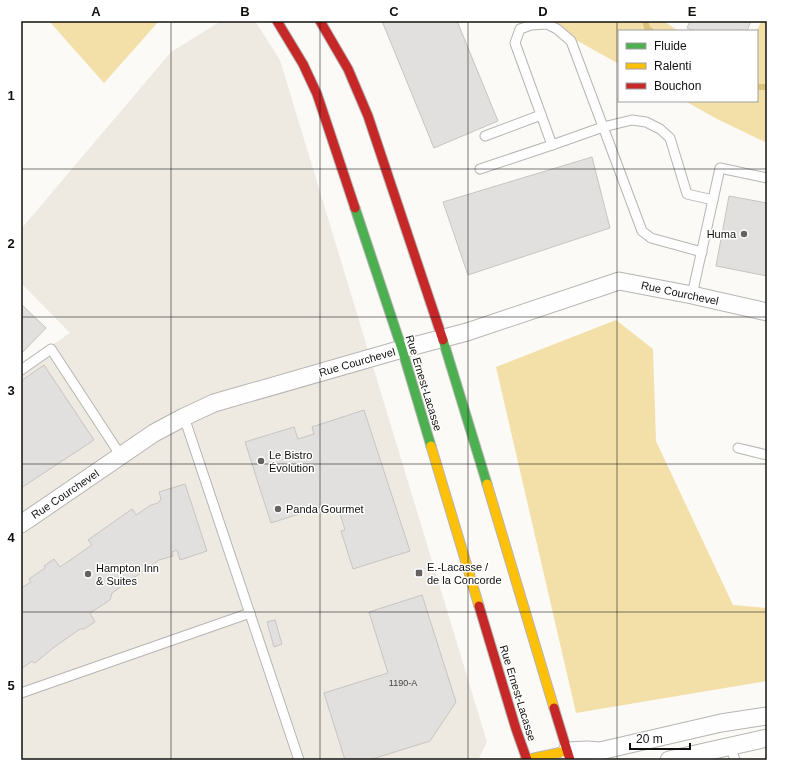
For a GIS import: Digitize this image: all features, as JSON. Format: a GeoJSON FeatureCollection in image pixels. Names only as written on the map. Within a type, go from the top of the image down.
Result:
{"type":"FeatureCollection","features":[{"type":"Feature","properties":{"kind":"street","name":"Rue Ernest-Lacasse"},"geometry":{"type":"LineString","coordinates":[[277,21],[304,64],[317,94],[402,349],[526,760]]}},
{"type":"Feature","properties":{"kind":"street"},"geometry":{"type":"LineString","coordinates":[[320,21],[348,69],[368,116],[442,338],[569,756]]}},
{"type":"Feature","properties":{"kind":"street","name":"Rue Courchevel"},"geometry":{"type":"LineString","coordinates":[[21,524],[154,433],[214,403],[467,332],[619,281],[692,295],[767,312]]}},
{"type":"Feature","properties":{"kind":"street"},"geometry":{"type":"LineString","coordinates":[[526,760],[569,756],[587,750],[600,751],[721,723],[767,716]]}},
{"type":"Feature","properties":{"kind":"street"},"geometry":{"type":"LineString","coordinates":[[669,760],[732,753],[767,738]]}},
{"type":"Feature","properties":{"kind":"lane"},"geometry":{"type":"LineString","coordinates":[[552,145],[515,43],[520,29],[530,25],[547,24],[557,29],[571,41],[642,231],[651,238],[702,252]]}},
{"type":"Feature","properties":{"kind":"lane"},"geometry":{"type":"LineString","coordinates":[[485,136],[541,115]]}},
{"type":"Feature","properties":{"kind":"lane"},"geometry":{"type":"LineString","coordinates":[[480,169],[603,127],[632,120],[646,122],[660,129],[670,138],[687,194],[713,200]]}},
{"type":"Feature","properties":{"kind":"lane"},"geometry":{"type":"LineString","coordinates":[[692,295],[720,168],[767,178]]}},
{"type":"Feature","properties":{"kind":"lane"},"geometry":{"type":"LineString","coordinates":[[21,370],[51,350],[121,456]]}},
{"type":"Feature","properties":{"kind":"lane"},"geometry":{"type":"LineString","coordinates":[[184,417],[299,760]]}},
{"type":"Feature","properties":{"kind":"lane"},"geometry":{"type":"LineString","coordinates":[[738,448],[767,455]]}},
{"type":"Feature","properties":{"kind":"lane"},"geometry":{"type":"LineString","coordinates":[[21,692],[250,613]]}},
{"type":"Feature","properties":{"kind":"shaded area"},"geometry":{"type":"Polygon","coordinates":[[[49,21],[159,21],[104,83],[49,21]]]}},
{"type":"Feature","properties":{"kind":"shaded area"},"geometry":{"type":"Polygon","coordinates":[[[221,21],[255,21],[280,60],[487,742],[478,760],[21,760],[21,366],[70,333],[21,283],[21,229],[171,52],[221,21]]]}},
{"type":"Feature","properties":{"kind":"shaded area"},"geometry":{"type":"Polygon","coordinates":[[[542,21],[663,21],[677,30],[618,30],[618,63],[542,21]]]}},
{"type":"Feature","properties":{"kind":"shaded area"},"geometry":{"type":"Polygon","coordinates":[[[762,21],[767,21],[767,143],[717,119],[687,102],[758,102],[758,30],[757,30],[762,21]]]}},
{"type":"Feature","properties":{"kind":"shaded area"},"geometry":{"type":"Polygon","coordinates":[[[616,320],[653,349],[656,441],[733,605],[767,608],[767,681],[576,713],[496,367],[616,320]]]}},
{"type":"Feature","properties":{"kind":"building"},"geometry":{"type":"Polygon","coordinates":[[[382,21],[457,21],[498,121],[434,148],[382,21]]]}},
{"type":"Feature","properties":{"kind":"building"},"geometry":{"type":"Polygon","coordinates":[[[690,21],[751,21],[747,30],[692,30],[687,28],[690,21]]]}},
{"type":"Feature","properties":{"kind":"building"},"geometry":{"type":"Polygon","coordinates":[[[592,157],[610,228],[468,275],[443,202],[592,157]]]}},
{"type":"Feature","properties":{"kind":"building","name":"Huma"},"geometry":{"type":"Polygon","coordinates":[[[729,196],[767,203],[767,276],[716,266],[729,196]]]}},
{"type":"Feature","properties":{"kind":"building"},"geometry":{"type":"Polygon","coordinates":[[[21,304],[46,328],[21,354],[21,304]]]}},
{"type":"Feature","properties":{"kind":"building"},"geometry":{"type":"Polygon","coordinates":[[[44,365],[94,440],[21,488],[21,381],[44,365]]]}},
{"type":"Feature","properties":{"kind":"building"},"geometry":{"type":"Polygon","coordinates":[[[364,410],[410,551],[353,569],[341,531],[345,530],[339,510],[327,514],[324,506],[271,523],[245,442],[294,427],[298,439],[314,434],[312,427],[364,410]]]}},
{"type":"Feature","properties":{"kind":"building","name":"Hampton Inn & Suites"},"geometry":{"type":"Polygon","coordinates":[[[185,484],[207,551],[180,560],[177,550],[172,552],[173,556],[159,560],[112,593],[110,600],[90,613],[95,622],[84,629],[80,629],[35,663],[32,661],[21,669],[21,584],[23,587],[31,582],[29,579],[45,568],[44,566],[54,559],[60,567],[92,545],[88,540],[132,509],[136,515],[151,505],[158,503],[161,499],[159,492],[185,484]]]}},
{"type":"Feature","properties":{"kind":"building"},"geometry":{"type":"Polygon","coordinates":[[[422,595],[456,702],[430,741],[369,760],[345,760],[324,693],[388,673],[369,612],[422,595]]]}},
{"type":"Feature","properties":{"kind":"building"},"geometry":{"type":"Polygon","coordinates":[[[275,620],[282,644],[274,647],[267,622],[275,620]]]}},
{"type":"Feature","properties":{"kind":"waterway"},"geometry":{"type":"LineString","coordinates":[[645,21],[647,28],[650,30]]}},
{"type":"Feature","properties":{"kind":"waterway"},"geometry":{"type":"LineString","coordinates":[[758,87],[767,87]]}},
{"type":"Feature","properties":{"kind":"traffic: fast"},"geometry":{"type":"LineString","coordinates":[[355,208],[402,349],[431,446]]}},
{"type":"Feature","properties":{"kind":"traffic: fast"},"geometry":{"type":"LineString","coordinates":[[443,340],[487,484]]}},
{"type":"Feature","properties":{"kind":"traffic: slow"},"geometry":{"type":"LineString","coordinates":[[431,446],[479,606]]}},
{"type":"Feature","properties":{"kind":"traffic: slow"},"geometry":{"type":"LineString","coordinates":[[487,484],[554,708]]}},
{"type":"Feature","properties":{"kind":"traffic: slow"},"geometry":{"type":"LineString","coordinates":[[525,760],[567,751]]}},
{"type":"Feature","properties":{"kind":"traffic: jam"},"geometry":{"type":"LineString","coordinates":[[277,21],[303,64],[317,94],[355,208]]}},
{"type":"Feature","properties":{"kind":"traffic: jam"},"geometry":{"type":"LineString","coordinates":[[320,21],[348,69],[368,116],[443,340]]}},
{"type":"Feature","properties":{"kind":"traffic: jam"},"geometry":{"type":"LineString","coordinates":[[479,606],[516,729],[527,760]]}},
{"type":"Feature","properties":{"kind":"traffic: jam"},"geometry":{"type":"LineString","coordinates":[[554,708],[570,760]]}},
{"type":"Feature","properties":{"kind":"place","name":"Huma"},"geometry":{"type":"Point","coordinates":[744,234]}},
{"type":"Feature","properties":{"kind":"place","name":"Le Bistro Évolution"},"geometry":{"type":"Point","coordinates":[261,461]}},
{"type":"Feature","properties":{"kind":"place","name":"Panda Gourmet"},"geometry":{"type":"Point","coordinates":[278,509]}},
{"type":"Feature","properties":{"kind":"place","name":"E.-Lacasse / de la Concorde"},"geometry":{"type":"Point","coordinates":[419,573]}},
{"type":"Feature","properties":{"kind":"place","name":"Hampton Inn & Suites"},"geometry":{"type":"Point","coordinates":[88,574]}}]}
